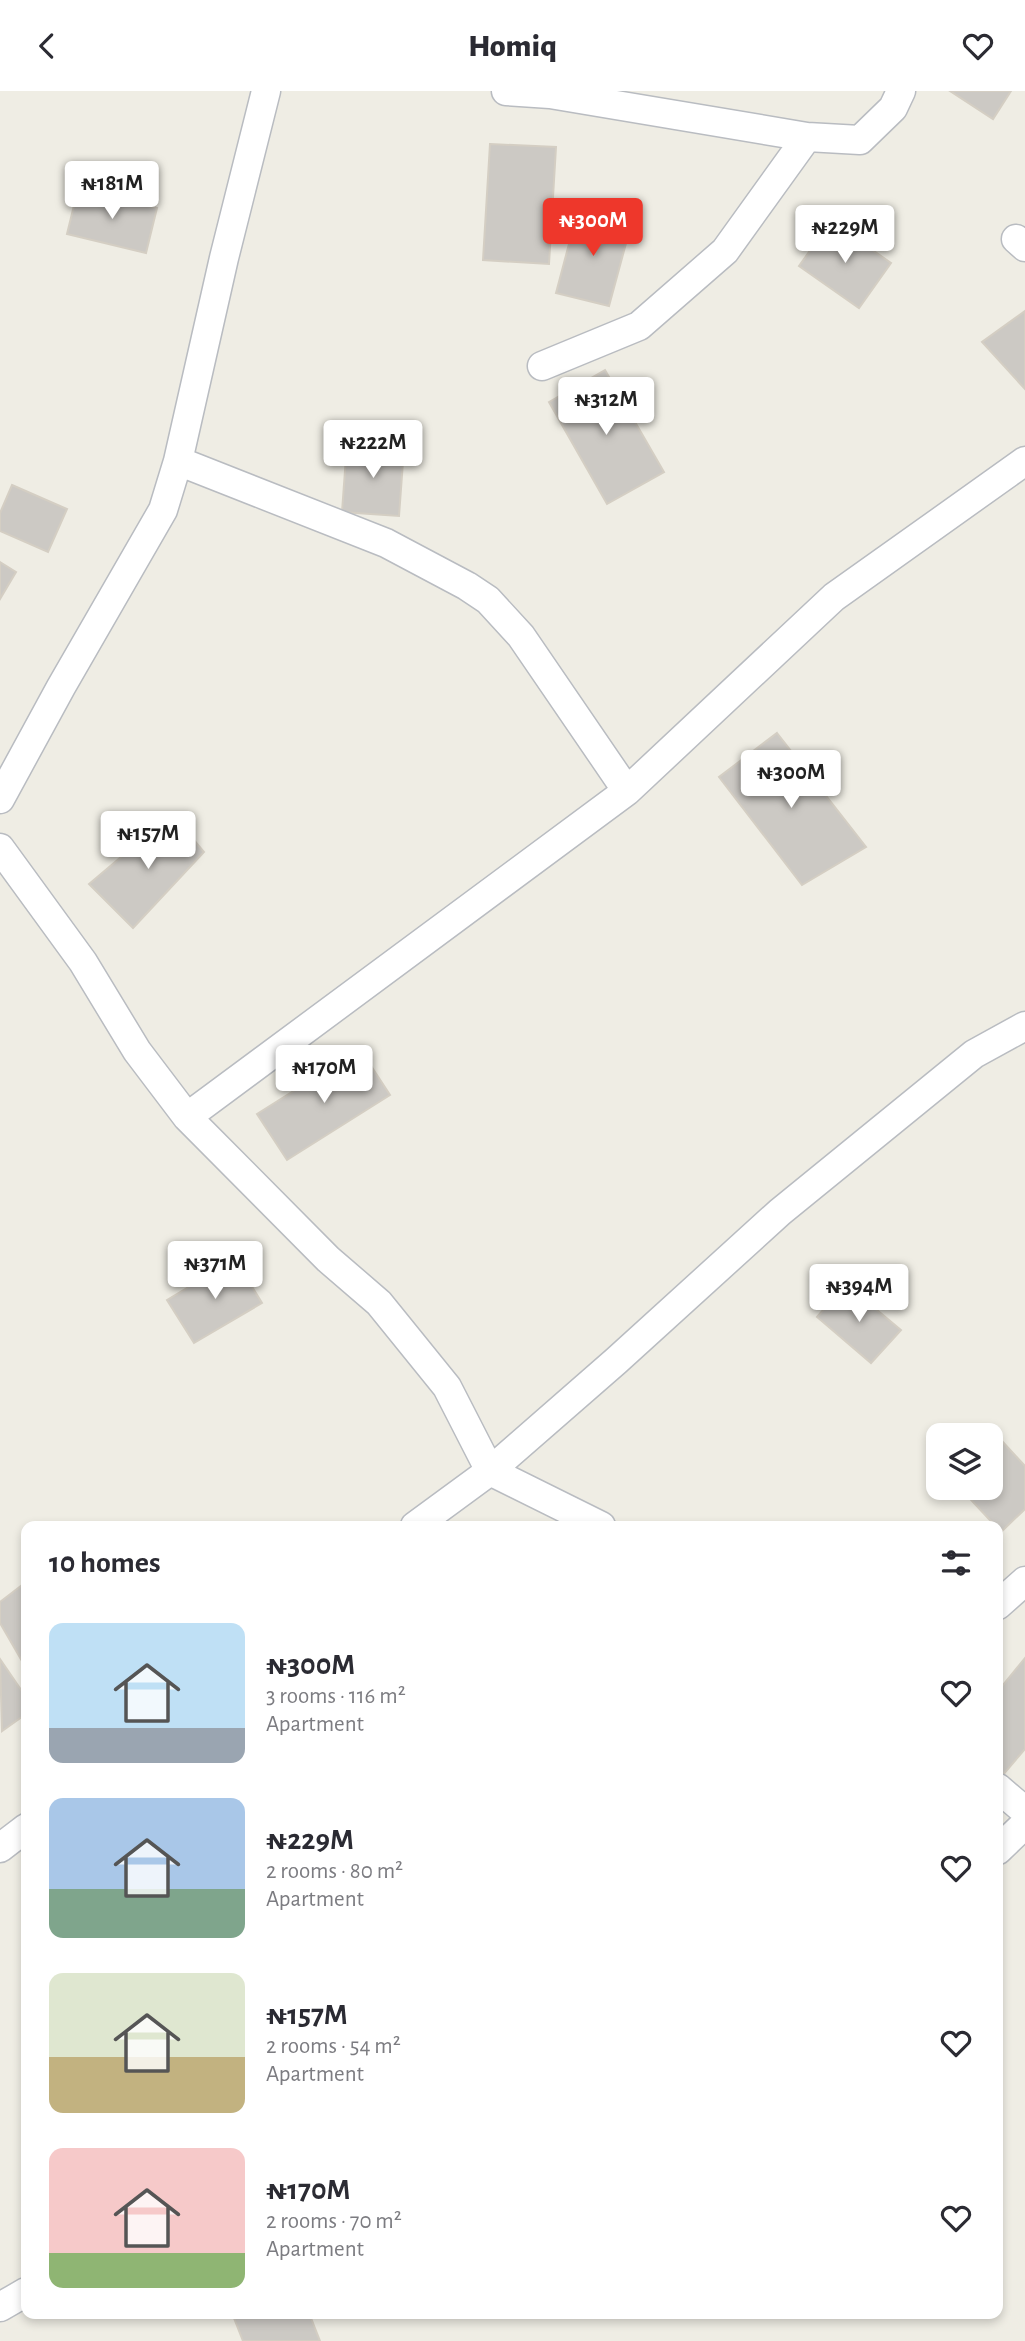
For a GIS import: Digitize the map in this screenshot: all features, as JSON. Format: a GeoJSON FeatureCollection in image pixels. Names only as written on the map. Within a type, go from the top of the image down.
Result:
{"type":"FeatureCollection","features":[{"type":"Feature","properties":{"kind":"street"},"geometry":{"type":"LineString","coordinates":[[0,799],[163,510],[178,461],[223,258],[267,91]]}},
{"type":"Feature","properties":{"kind":"street"},"geometry":{"type":"LineString","coordinates":[[506,91],[551,94],[807,137],[860,139],[894,108],[901,91]]}},
{"type":"Feature","properties":{"kind":"street"},"geometry":{"type":"LineString","coordinates":[[541,366],[639,325],[687,284],[725,251],[807,137]]}},
{"type":"Feature","properties":{"kind":"street"},"geometry":{"type":"LineString","coordinates":[[178,461],[386,543],[488,600],[521,636],[627,791]]}},
{"type":"Feature","properties":{"kind":"street"},"geometry":{"type":"LineString","coordinates":[[187,1117],[627,791],[834,597],[1025,461]]}},
{"type":"Feature","properties":{"kind":"street"},"geometry":{"type":"LineString","coordinates":[[0,848],[83,962],[137,1051],[187,1117],[328,1259],[379,1303],[447,1387],[490,1472],[591,1521]]}},
{"type":"Feature","properties":{"kind":"street"},"geometry":{"type":"LineString","coordinates":[[422,1521],[490,1472],[780,1212],[974,1053],[1025,1026]]}},
{"type":"Feature","properties":{"kind":"street"},"geometry":{"type":"LineString","coordinates":[[1003,1601],[1025,1581]]}},
{"type":"Feature","properties":{"kind":"street"},"geometry":{"type":"LineString","coordinates":[[1003,1793],[1025,1811]]}},
{"type":"Feature","properties":{"kind":"street"},"geometry":{"type":"LineString","coordinates":[[1003,1845],[1025,1824]]}},
{"type":"Feature","properties":{"kind":"street"},"geometry":{"type":"LineString","coordinates":[[0,1848],[21,1832]]}},
{"type":"Feature","properties":{"kind":"street"},"geometry":{"type":"LineString","coordinates":[[0,2307],[21,2295]]}},
{"type":"Feature","properties":{"kind":"building"},"geometry":{"type":"Polygon","coordinates":[[[950,91],[1011,91],[993,119],[950,91]]]}},
{"type":"Feature","properties":{"kind":"building"},"geometry":{"type":"Polygon","coordinates":[[[490,144],[556,147],[549,264],[483,260],[490,144]]]}},
{"type":"Feature","properties":{"kind":"building"},"geometry":{"type":"Polygon","coordinates":[[[78,189],[157,208],[146,253],[67,234],[78,189]]]}},
{"type":"Feature","properties":{"kind":"building"},"geometry":{"type":"Polygon","coordinates":[[[578,210],[631,225],[609,306],[556,293],[578,210]]]}},
{"type":"Feature","properties":{"kind":"building"},"geometry":{"type":"Polygon","coordinates":[[[831,221],[891,263],[859,308],[799,266],[831,221]]]}},
{"type":"Feature","properties":{"kind":"building"},"geometry":{"type":"Polygon","coordinates":[[[1025,311],[1025,389],[982,342],[1025,311]]]}},
{"type":"Feature","properties":{"kind":"building"},"geometry":{"type":"Polygon","coordinates":[[[605,370],[664,472],[607,504],[549,402],[605,370]]]}},
{"type":"Feature","properties":{"kind":"building"},"geometry":{"type":"Polygon","coordinates":[[[347,443],[404,448],[399,516],[342,512],[347,443]]]}},
{"type":"Feature","properties":{"kind":"building"},"geometry":{"type":"Polygon","coordinates":[[[12,485],[67,509],[48,552],[0,531],[0,513],[12,485]]]}},
{"type":"Feature","properties":{"kind":"building"},"geometry":{"type":"Polygon","coordinates":[[[0,562],[16,572],[0,599],[0,562]]]}},
{"type":"Feature","properties":{"kind":"building"},"geometry":{"type":"Polygon","coordinates":[[[777,733],[866,847],[802,885],[719,777],[777,733]]]}},
{"type":"Feature","properties":{"kind":"building"},"geometry":{"type":"Polygon","coordinates":[[[172,814],[204,852],[133,928],[89,884],[172,814]]]}},
{"type":"Feature","properties":{"kind":"building"},"geometry":{"type":"Polygon","coordinates":[[[360,1049],[390,1095],[287,1160],[257,1114],[360,1049]]]}},
{"type":"Feature","properties":{"kind":"building"},"geometry":{"type":"Polygon","coordinates":[[[235,1259],[262,1303],[194,1343],[167,1300],[235,1259]]]}},
{"type":"Feature","properties":{"kind":"building"},"geometry":{"type":"Polygon","coordinates":[[[846,1284],[901,1330],[871,1363],[817,1317],[846,1284]]]}},
{"type":"Feature","properties":{"kind":"building"},"geometry":{"type":"Polygon","coordinates":[[[1003,1442],[1025,1466],[1025,1509],[1003,1530],[1003,1521],[991,1521],[971,1500],[1003,1500],[1003,1442]]]}},
{"type":"Feature","properties":{"kind":"building"},"geometry":{"type":"Polygon","coordinates":[[[21,1586],[21,1659],[0,1623],[0,1602],[21,1586]]]}},
{"type":"Feature","properties":{"kind":"building"},"geometry":{"type":"Polygon","coordinates":[[[1025,1658],[1025,1749],[1003,1775],[1003,1685],[1025,1658]]]}},
{"type":"Feature","properties":{"kind":"building"},"geometry":{"type":"Polygon","coordinates":[[[0,1659],[21,1690],[21,1718],[2,1731],[0,1659]]]}},
{"type":"Feature","properties":{"kind":"building"},"geometry":{"type":"Polygon","coordinates":[[[234,2319],[311,2319],[320,2341],[243,2341],[234,2319]]]}}]}
